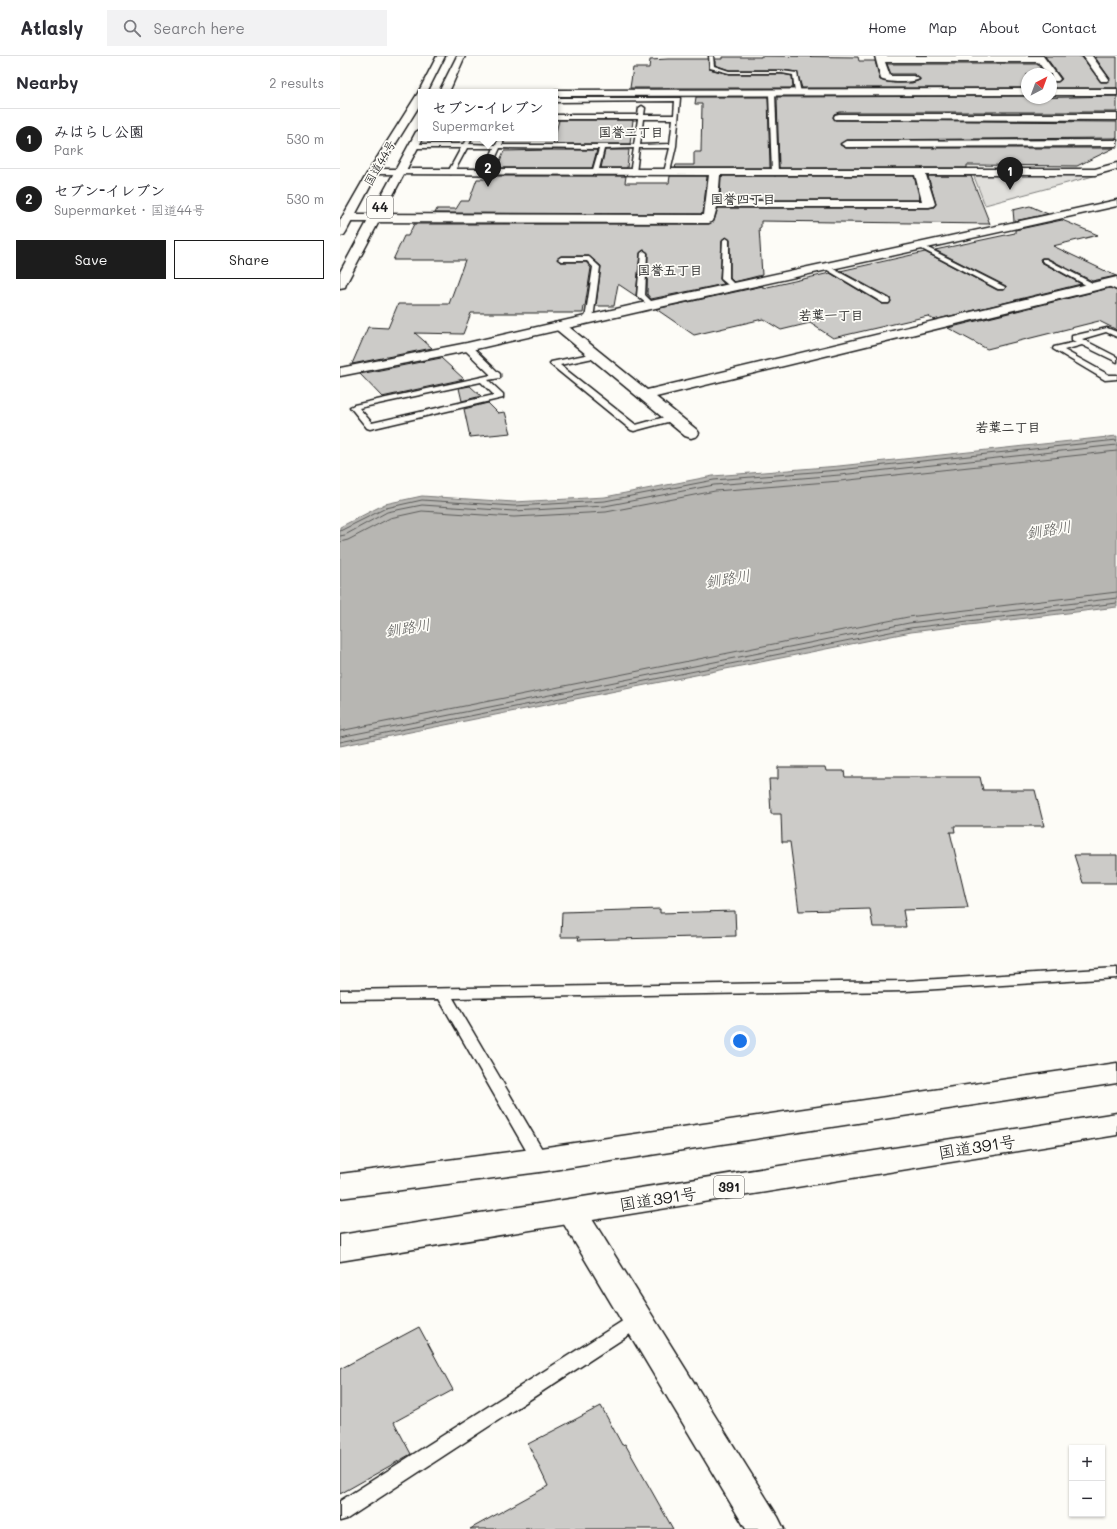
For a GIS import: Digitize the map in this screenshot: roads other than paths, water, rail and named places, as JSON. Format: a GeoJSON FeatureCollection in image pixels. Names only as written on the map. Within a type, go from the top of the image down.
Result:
{"type":"FeatureCollection","features":[{"type":"Feature","properties":{"kind":"main road"},"geometry":{"type":"LineString","coordinates":[[424,89],[441,56]]}},
{"type":"Feature","properties":{"kind":"main road"},"geometry":{"type":"LineString","coordinates":[[445,89],[461,56]]}},
{"type":"Feature","properties":{"kind":"main road"},"geometry":{"type":"LineString","coordinates":[[1087,56],[1107,79],[1090,79]]}},
{"type":"Feature","properties":{"kind":"main road"},"geometry":{"type":"LineString","coordinates":[[925,79],[886,79],[880,57],[1040,57],[1048,68]]}},
{"type":"Feature","properties":{"kind":"main road"},"geometry":{"type":"LineString","coordinates":[[558,93],[679,96],[772,93],[1021,92]]}},
{"type":"Feature","properties":{"kind":"main road"},"geometry":{"type":"LineString","coordinates":[[1057,92],[1117,92]]}},
{"type":"Feature","properties":{"kind":"main road"},"geometry":{"type":"LineString","coordinates":[[1072,92],[1104,143]]}},
{"type":"Feature","properties":{"kind":"main road"},"geometry":{"type":"LineString","coordinates":[[834,93],[851,173]]}},
{"type":"Feature","properties":{"kind":"main road","name":"国道44号"},"geometry":{"type":"LineString","coordinates":[[340,232],[373,172],[418,100]]}},
{"type":"Feature","properties":{"kind":"main road"},"geometry":{"type":"LineString","coordinates":[[839,117],[1117,117]]}},
{"type":"Feature","properties":{"kind":"main road","name":"国道44号"},"geometry":{"type":"LineString","coordinates":[[340,284],[418,137]]}},
{"type":"Feature","properties":{"kind":"main road"},"geometry":{"type":"LineString","coordinates":[[845,144],[1117,143]]}},
{"type":"Feature","properties":{"kind":"main road"},"geometry":{"type":"LineString","coordinates":[[373,172],[1095,172],[1117,166]]}},
{"type":"Feature","properties":{"kind":"main road"},"geometry":{"type":"LineString","coordinates":[[348,218],[709,218],[715,173]]}},
{"type":"Feature","properties":{"kind":"main road"},"geometry":{"type":"LineString","coordinates":[[712,204],[929,204],[920,173]]}},
{"type":"Feature","properties":{"kind":"main road"},"geometry":{"type":"LineString","coordinates":[[340,372],[467,347],[651,305],[1117,203]]}},
{"type":"Feature","properties":{"kind":"main road"},"geometry":{"type":"LineString","coordinates":[[645,395],[1110,285]]}},
{"type":"Feature","properties":{"kind":"main road"},"geometry":{"type":"LineString","coordinates":[[559,326],[691,433]]}},
{"type":"Feature","properties":{"kind":"main road"},"geometry":{"type":"LineString","coordinates":[[340,1186],[540,1160],[1117,1073]]}},
{"type":"Feature","properties":{"kind":"main road","name":"国道391号"},"geometry":{"type":"LineString","coordinates":[[340,1248],[1117,1124]]}},
{"type":"Feature","properties":{"kind":"main road"},"geometry":{"type":"LineString","coordinates":[[572,1212],[766,1529]]}},
{"type":"Feature","properties":{"kind":"lane"},"geometry":{"type":"LineString","coordinates":[[711,56],[712,67],[729,72],[782,72],[795,74],[798,93]]}},
{"type":"Feature","properties":{"kind":"lane"},"geometry":{"type":"LineString","coordinates":[[772,93],[775,173]]}},
{"type":"Feature","properties":{"kind":"lane"},"geometry":{"type":"LineString","coordinates":[[558,101],[582,108],[613,108],[643,100],[679,96],[673,146],[667,172]]}},
{"type":"Feature","properties":{"kind":"lane"},"geometry":{"type":"LineString","coordinates":[[633,173],[643,100]]}},
{"type":"Feature","properties":{"kind":"lane"},"geometry":{"type":"LineString","coordinates":[[558,116],[582,108],[613,108],[641,117],[676,116]]}},
{"type":"Feature","properties":{"kind":"lane"},"geometry":{"type":"LineString","coordinates":[[451,172],[468,141]]}},
{"type":"Feature","properties":{"kind":"lane"},"geometry":{"type":"LineString","coordinates":[[486,172],[500,141]]}},
{"type":"Feature","properties":{"kind":"lane"},"geometry":{"type":"LineString","coordinates":[[536,147],[538,141]]}},
{"type":"Feature","properties":{"kind":"lane"},"geometry":{"type":"LineString","coordinates":[[412,146],[673,146]]}},
{"type":"Feature","properties":{"kind":"lane"},"geometry":{"type":"LineString","coordinates":[[596,173],[602,147]]}},
{"type":"Feature","properties":{"kind":"lane"},"geometry":{"type":"LineString","coordinates":[[726,240],[726,279],[733,287]]}},
{"type":"Feature","properties":{"kind":"lane"},"geometry":{"type":"LineString","coordinates":[[920,246],[1002,287]]}},
{"type":"Feature","properties":{"kind":"lane"},"geometry":{"type":"LineString","coordinates":[[644,253],[641,296],[651,305]]}},
{"type":"Feature","properties":{"kind":"lane"},"geometry":{"type":"LineString","coordinates":[[562,259],[589,259],[598,267],[589,319]]}},
{"type":"Feature","properties":{"kind":"lane"},"geometry":{"type":"LineString","coordinates":[[1044,260],[1110,285]]}},
{"type":"Feature","properties":{"kind":"lane"},"geometry":{"type":"LineString","coordinates":[[826,267],[886,301]]}},
{"type":"Feature","properties":{"kind":"lane"},"geometry":{"type":"LineString","coordinates":[[1117,335],[1107,330],[1075,338],[1117,360]]}},
{"type":"Feature","properties":{"kind":"lane"},"geometry":{"type":"LineString","coordinates":[[1083,342],[1057,349],[1108,378],[1117,377]]}},
{"type":"Feature","properties":{"kind":"lane"},"geometry":{"type":"LineString","coordinates":[[467,347],[497,376],[482,379],[354,407],[370,426],[500,396],[482,379]]}},
{"type":"Feature","properties":{"kind":"lane"},"geometry":{"type":"LineString","coordinates":[[595,355],[554,364],[634,428],[672,418]]}},
{"type":"Feature","properties":{"kind":"lane"},"geometry":{"type":"LineString","coordinates":[[340,995],[905,986],[1117,974]]}},
{"type":"Feature","properties":{"kind":"lane"},"geometry":{"type":"LineString","coordinates":[[443,994],[540,1160]]}},
{"type":"Feature","properties":{"kind":"lane"},"geometry":{"type":"LineString","coordinates":[[340,1512],[638,1320]]}},
{"type":"Feature","properties":{"kind":"water","name":"釧路川"},"geometry":{"type":"Polygon","coordinates":[[[1117,436],[1117,607],[911,632],[340,746],[340,527],[385,504],[422,496],[514,502],[605,497],[713,476],[839,466],[1117,436]]]}},
{"type":"Feature","properties":{"kind":"place","name":"セブン-イレブン"},"geometry":{"type":"Point","coordinates":[488,187]}},
{"type":"Feature","properties":{"kind":"place","name":"みはらし公園"},"geometry":{"type":"Point","coordinates":[1010,190]}},
{"type":"Feature","properties":{"kind":"district","name":"国誉二丁目"},"geometry":{"type":"Point","coordinates":[631,132]}},
{"type":"Feature","properties":{"kind":"district","name":"国誉四丁目"},"geometry":{"type":"Point","coordinates":[743,199]}},
{"type":"Feature","properties":{"kind":"district","name":"国誉五丁目"},"geometry":{"type":"Point","coordinates":[670,270]}},
{"type":"Feature","properties":{"kind":"district","name":"若葉一丁目"},"geometry":{"type":"Point","coordinates":[831,315]}},
{"type":"Feature","properties":{"kind":"district","name":"若葉二丁目"},"geometry":{"type":"Point","coordinates":[1008,427]}}]}
